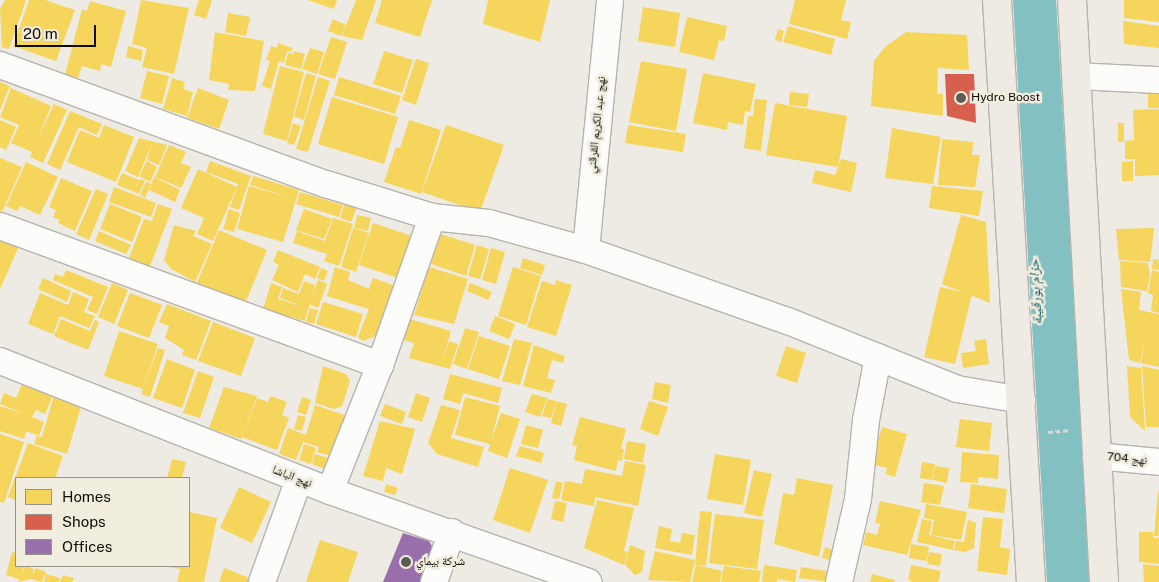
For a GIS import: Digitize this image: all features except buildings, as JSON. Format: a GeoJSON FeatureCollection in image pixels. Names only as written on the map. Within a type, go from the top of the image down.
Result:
{"type":"FeatureCollection","features":[{"type":"Feature","properties":{"kind":"highway"},"geometry":{"type":"LineString","coordinates":[[997,0],[1022,400],[1031,582]]}},
{"type":"Feature","properties":{"kind":"highway"},"geometry":{"type":"LineString","coordinates":[[1072,0],[1104,582]]}},
{"type":"Feature","properties":{"kind":"street","name":"نهج عبد الكريم القرقني"},"geometry":{"type":"LineString","coordinates":[[586,250],[610,0]]}},
{"type":"Feature","properties":{"kind":"street"},"geometry":{"type":"LineString","coordinates":[[0,65],[152,123],[432,217],[489,223],[586,250],[788,321],[957,389],[1022,400]]}},
{"type":"Feature","properties":{"kind":"street"},"geometry":{"type":"LineString","coordinates":[[1076,76],[1159,80]]}},
{"type":"Feature","properties":{"kind":"street"},"geometry":{"type":"LineString","coordinates":[[330,491],[380,364],[432,217]]}},
{"type":"Feature","properties":{"kind":"street"},"geometry":{"type":"LineString","coordinates":[[0,226],[380,364]]}},
{"type":"Feature","properties":{"kind":"street"},"geometry":{"type":"LineString","coordinates":[[839,582],[858,499],[866,420],[878,357]]}},
{"type":"Feature","properties":{"kind":"street","name":"نهج الباشا"},"geometry":{"type":"LineString","coordinates":[[0,360],[330,491],[452,532],[561,577],[588,582]]}},
{"type":"Feature","properties":{"kind":"street","name":"نهج 704"},"geometry":{"type":"LineString","coordinates":[[1096,456],[1159,462]]}},
{"type":"Feature","properties":{"kind":"street"},"geometry":{"type":"LineString","coordinates":[[262,582],[299,479]]}},
{"type":"Feature","properties":{"kind":"street"},"geometry":{"type":"LineString","coordinates":[[434,582],[452,532]]}},
{"type":"Feature","properties":{"kind":"path"},"geometry":{"type":"LineString","coordinates":[[1037,432],[1075,429]]}},
{"type":"Feature","properties":{"kind":"water","name":"حزام بورقيبة"},"geometry":{"type":"Polygon","coordinates":[[[1013,0],[1056,0],[1091,582],[1047,582],[1013,0]]]}},
{"type":"Feature","properties":{"kind":"place","name":"Hydro Boost"},"geometry":{"type":"Point","coordinates":[961,98]}},
{"type":"Feature","properties":{"kind":"place","name":"شركة بيماي"},"geometry":{"type":"Point","coordinates":[406,562]}}]}
